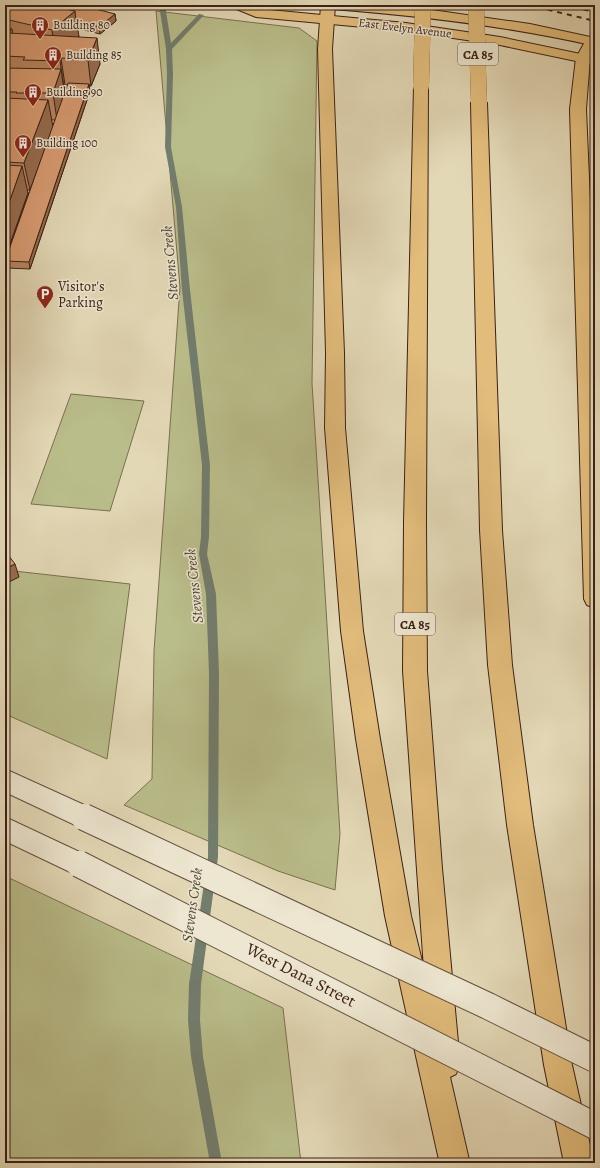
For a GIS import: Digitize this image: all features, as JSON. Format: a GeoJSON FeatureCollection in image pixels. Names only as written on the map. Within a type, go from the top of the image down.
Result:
{"type":"FeatureCollection","features":[{"type":"Feature","properties":{"kind":"main road","name":"East Evelyn Avenue"},"geometry":{"type":"LineString","coordinates":[[239,5],[256,12],[407,10],[493,21],[593,42]]}},
{"type":"Feature","properties":{"kind":"main road","name":"CA 85"},"geometry":{"type":"LineString","coordinates":[[423,5],[415,522],[415,671],[430,876],[454,1162]]}},
{"type":"Feature","properties":{"kind":"main road","name":"CA 85"},"geometry":{"type":"LineString","coordinates":[[476,5],[491,530],[500,665],[521,832],[558,1065],[579,1163]]}},
{"type":"Feature","properties":{"kind":"main road","name":"East Evelyn Avenue"},"geometry":{"type":"LineString","coordinates":[[329,10],[406,27],[500,42],[589,60]]}},
{"type":"Feature","properties":{"kind":"main road"},"geometry":{"type":"LineString","coordinates":[[329,10],[325,49],[335,354],[335,428],[352,631],[368,739],[398,916],[454,1162]]}},
{"type":"Feature","properties":{"kind":"main road"},"geometry":{"type":"LineString","coordinates":[[593,42],[578,109],[595,599]]}},
{"type":"Feature","properties":{"kind":"street"},"geometry":{"type":"LineString","coordinates":[[5,780],[488,1006],[595,1059]]}},
{"type":"Feature","properties":{"kind":"street","name":"West Dana Street"},"geometry":{"type":"LineString","coordinates":[[5,828],[79,864],[595,1126]]}},
{"type":"Feature","properties":{"kind":"green space"},"geometry":{"type":"Polygon","coordinates":[[[156,11],[299,28],[317,41],[312,383],[340,834],[335,890],[278,871],[124,805],[152,779],[154,651],[180,287],[156,11]]]}},
{"type":"Feature","properties":{"kind":"green space"},"geometry":{"type":"Polygon","coordinates":[[[71,394],[144,401],[110,511],[31,504],[71,394]]]}},
{"type":"Feature","properties":{"kind":"green space"},"geometry":{"type":"Polygon","coordinates":[[[14,571],[130,584],[107,759],[5,714],[5,584],[18,577],[14,571]]]}},
{"type":"Feature","properties":{"kind":"green space"},"geometry":{"type":"Polygon","coordinates":[[[5,876],[283,1008],[301,1163],[5,1163],[5,876]]]}},
{"type":"Feature","properties":{"kind":"building"},"geometry":{"type":"Polygon","coordinates":[[[5,5],[49,5],[75,11],[52,30],[5,19],[5,5]]]}},
{"type":"Feature","properties":{"kind":"building"},"geometry":{"type":"Polygon","coordinates":[[[49,5],[80,5],[115,14],[99,27],[76,21],[75,11],[49,5]]]}},
{"type":"Feature","properties":{"kind":"building"},"geometry":{"type":"Polygon","coordinates":[[[5,27],[12,29],[5,34],[5,27]]]}},
{"type":"Feature","properties":{"kind":"building"},"geometry":{"type":"Polygon","coordinates":[[[8,33],[97,38],[88,60],[61,58],[60,61],[23,60],[25,57],[5,56],[5,40],[8,33]]]}},
{"type":"Feature","properties":{"kind":"building"},"geometry":{"type":"Polygon","coordinates":[[[5,68],[61,69],[53,93],[16,93],[17,92],[5,92],[5,68]]]}},
{"type":"Feature","properties":{"kind":"building"},"geometry":{"type":"Polygon","coordinates":[[[68,83],[89,84],[29,262],[5,261],[68,83]]]}},
{"type":"Feature","properties":{"kind":"building"},"geometry":{"type":"Polygon","coordinates":[[[5,98],[48,100],[24,163],[5,162],[5,98]]]}},
{"type":"Feature","properties":{"kind":"building"},"geometry":{"type":"Polygon","coordinates":[[[5,165],[22,166],[5,214],[5,165]]]}},
{"type":"Feature","properties":{"kind":"building"},"geometry":{"type":"Polygon","coordinates":[[[5,551],[15,564],[5,569],[5,551]]]}},
{"type":"Feature","properties":{"kind":"waterway","name":"Stevens Creek"},"geometry":{"type":"LineString","coordinates":[[162,5],[169,49]]}},
{"type":"Feature","properties":{"kind":"waterway"},"geometry":{"type":"LineString","coordinates":[[169,49],[201,15]]}},
{"type":"Feature","properties":{"kind":"waterway","name":"Stevens Creek"},"geometry":{"type":"LineString","coordinates":[[169,49],[170,74],[168,147],[179,207],[186,290],[206,465],[205,537],[203,554],[211,594],[214,673],[213,857],[195,984],[194,1020],[197,1057],[216,1163]]}},
{"type":"Feature","properties":{"kind":"railway"},"geometry":{"type":"LineString","coordinates":[[528,5],[595,21]]}},
{"type":"Feature","properties":{"kind":"railway"},"geometry":{"type":"LineString","coordinates":[[564,5],[595,12]]}},
{"type":"Feature","properties":{"kind":"place","name":"Building 80"},"geometry":{"type":"Point","coordinates":[40,40]}},
{"type":"Feature","properties":{"kind":"place","name":"Building 85"},"geometry":{"type":"Point","coordinates":[53,70]}},
{"type":"Feature","properties":{"kind":"place","name":"Building 90"},"geometry":{"type":"Point","coordinates":[33,107]}},
{"type":"Feature","properties":{"kind":"place","name":"Building 100"},"geometry":{"type":"Point","coordinates":[23,158]}},
{"type":"Feature","properties":{"kind":"place","name":"Visitor's Parking"},"geometry":{"type":"Point","coordinates":[45,309]}}]}
